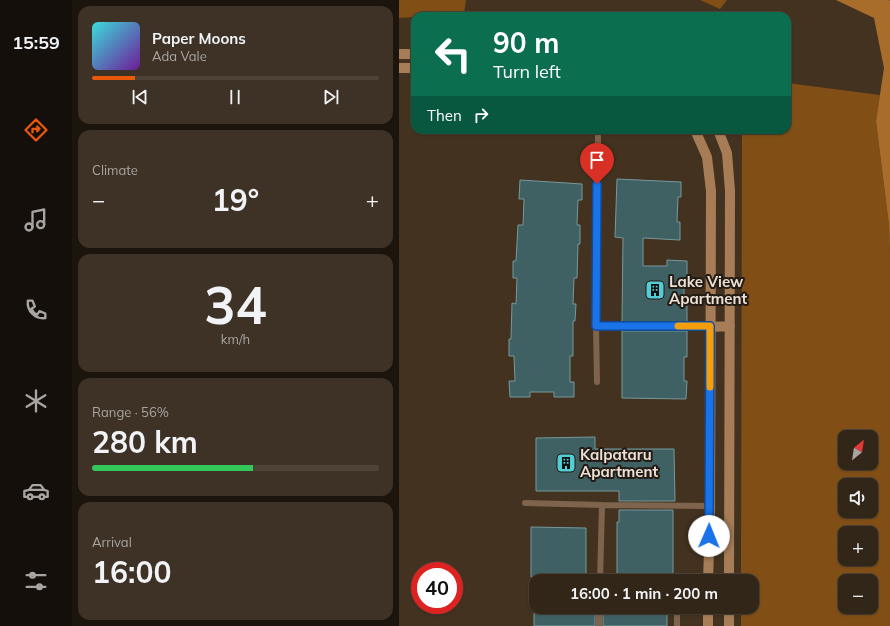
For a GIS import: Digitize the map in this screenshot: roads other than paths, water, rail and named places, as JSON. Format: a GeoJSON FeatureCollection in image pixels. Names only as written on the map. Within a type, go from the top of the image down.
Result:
{"type":"FeatureCollection","features":[{"type":"Feature","properties":{"kind":"street"},"geometry":{"type":"LineString","coordinates":[[399,54],[411,54]]}},
{"type":"Feature","properties":{"kind":"street"},"geometry":{"type":"LineString","coordinates":[[399,68],[411,68]]}},
{"type":"Feature","properties":{"kind":"street"},"geometry":{"type":"LineString","coordinates":[[697,134],[707,157],[711,192],[710,506],[708,574]]}},
{"type":"Feature","properties":{"kind":"street"},"geometry":{"type":"LineString","coordinates":[[720,134],[727,153],[730,191],[729,574]]}},
{"type":"Feature","properties":{"kind":"street"},"geometry":{"type":"LineString","coordinates":[[710,326],[730,326]]}},
{"type":"Feature","properties":{"kind":"street"},"geometry":{"type":"LineString","coordinates":[[708,614],[708,626]]}},
{"type":"Feature","properties":{"kind":"street"},"geometry":{"type":"LineString","coordinates":[[729,614],[729,626]]}},
{"type":"Feature","properties":{"kind":"lane"},"geometry":{"type":"LineString","coordinates":[[597,382],[596,326],[598,136]]}},
{"type":"Feature","properties":{"kind":"lane"},"geometry":{"type":"LineString","coordinates":[[596,326],[710,326]]}},
{"type":"Feature","properties":{"kind":"lane"},"geometry":{"type":"LineString","coordinates":[[525,503],[710,506]]}},
{"type":"Feature","properties":{"kind":"lane"},"geometry":{"type":"LineString","coordinates":[[600,574],[602,505]]}},
{"type":"Feature","properties":{"kind":"lane"},"geometry":{"type":"LineString","coordinates":[[599,614],[599,626]]}},
{"type":"Feature","properties":{"kind":"lane"},"geometry":{"type":"LineString","coordinates":[[677,614],[677,626]]}},
{"type":"Feature","properties":{"kind":"place","name":"Lake View Apartment"},"geometry":{"type":"Point","coordinates":[655,290]}},
{"type":"Feature","properties":{"kind":"place","name":"Kalpataru Apartment"},"geometry":{"type":"Point","coordinates":[566,463]}}]}
